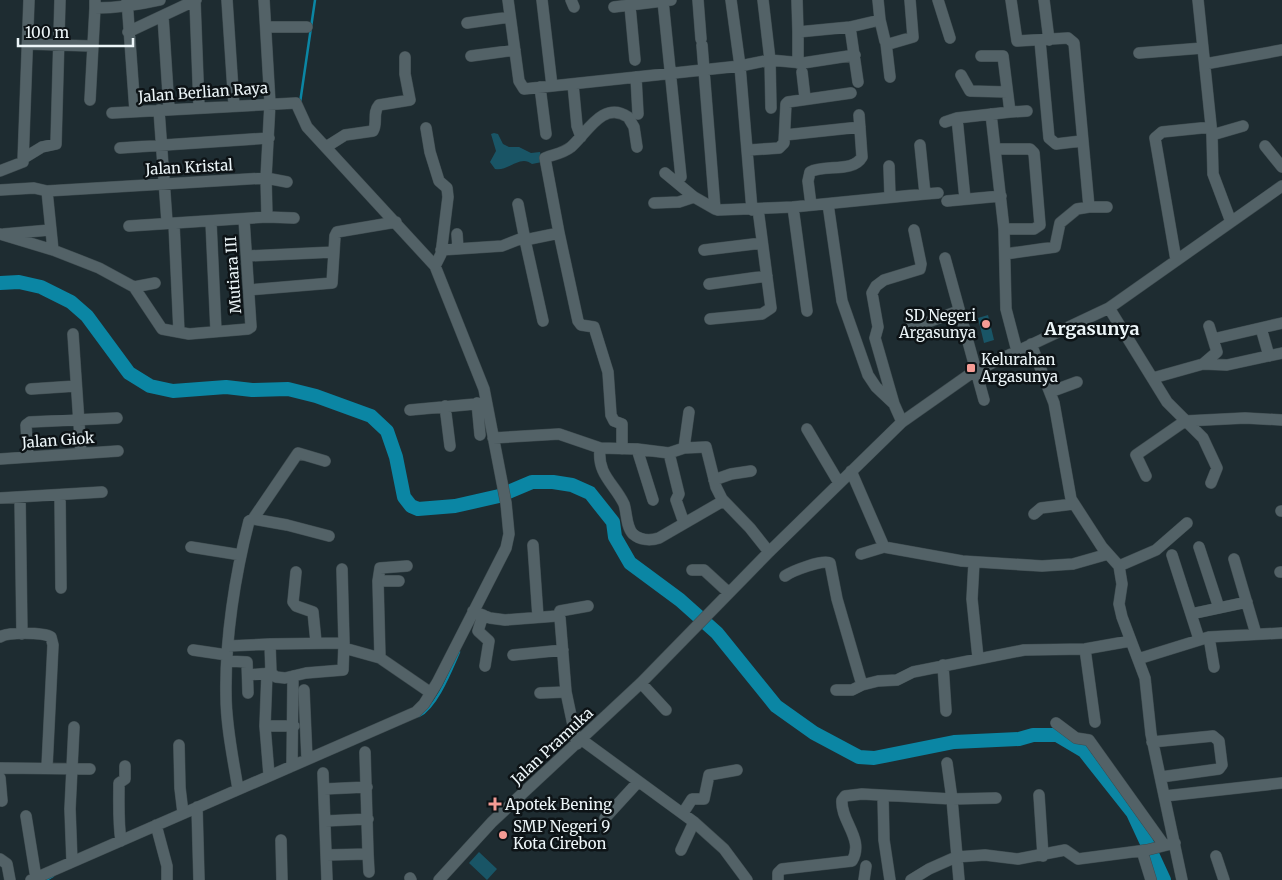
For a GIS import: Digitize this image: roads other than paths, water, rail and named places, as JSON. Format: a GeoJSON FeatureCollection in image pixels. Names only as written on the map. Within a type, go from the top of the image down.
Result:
{"type":"FeatureCollection","features":[{"type":"Feature","properties":{"kind":"street"},"geometry":{"type":"LineString","coordinates":[[0,172],[23,162],[24,158],[29,0]]}},
{"type":"Feature","properties":{"kind":"street"},"geometry":{"type":"LineString","coordinates":[[24,158],[42,147],[54,146],[56,140],[60,0]]}},
{"type":"Feature","properties":{"kind":"street"},"geometry":{"type":"LineString","coordinates":[[90,100],[95,4],[127,4],[160,0]]}},
{"type":"Feature","properties":{"kind":"street"},"geometry":{"type":"LineString","coordinates":[[128,32],[196,0],[199,107]]}},
{"type":"Feature","properties":{"kind":"street"},"geometry":{"type":"LineString","coordinates":[[227,0],[234,106]]}},
{"type":"Feature","properties":{"kind":"street"},"geometry":{"type":"LineString","coordinates":[[264,0],[270,103],[266,178],[267,217]]}},
{"type":"Feature","properties":{"kind":"street"},"geometry":{"type":"LineString","coordinates":[[508,0],[520,87],[524,90],[740,66],[770,60],[800,68],[855,54]]}},
{"type":"Feature","properties":{"kind":"street"},"geometry":{"type":"LineString","coordinates":[[542,0],[552,86]]}},
{"type":"Feature","properties":{"kind":"street"},"geometry":{"type":"LineString","coordinates":[[698,0],[715,209]]}},
{"type":"Feature","properties":{"kind":"street"},"geometry":{"type":"LineString","coordinates":[[710,318],[762,314],[771,308],[762,243],[755,210],[731,0]]}},
{"type":"Feature","properties":{"kind":"street"},"geometry":{"type":"LineString","coordinates":[[764,0],[770,60],[771,108]]}},
{"type":"Feature","properties":{"kind":"street"},"geometry":{"type":"LineString","coordinates":[[797,0],[800,68],[806,98]]}},
{"type":"Feature","properties":{"kind":"street"},"geometry":{"type":"LineString","coordinates":[[878,0],[890,77]]}},
{"type":"Feature","properties":{"kind":"street"},"geometry":{"type":"LineString","coordinates":[[886,43],[913,37],[910,0]]}},
{"type":"Feature","properties":{"kind":"street"},"geometry":{"type":"LineString","coordinates":[[938,0],[950,38]]}},
{"type":"Feature","properties":{"kind":"street"},"geometry":{"type":"LineString","coordinates":[[1011,0],[1017,41],[1068,38],[1074,43],[1081,141],[1089,207]]}},
{"type":"Feature","properties":{"kind":"street"},"geometry":{"type":"LineString","coordinates":[[1044,0],[1049,138],[1056,144],[1081,141]]}},
{"type":"Feature","properties":{"kind":"street"},"geometry":{"type":"LineString","coordinates":[[1198,0],[1211,131],[1213,174],[1231,222]]}},
{"type":"Feature","properties":{"kind":"street"},"geometry":{"type":"LineString","coordinates":[[635,60],[622,5],[659,1],[670,74],[681,177]]}},
{"type":"Feature","properties":{"kind":"street"},"geometry":{"type":"LineString","coordinates":[[127,4],[134,112]]}},
{"type":"Feature","properties":{"kind":"street"},"geometry":{"type":"LineString","coordinates":[[163,16],[164,109],[161,144],[179,332]]}},
{"type":"Feature","properties":{"kind":"street"},"geometry":{"type":"LineString","coordinates":[[467,23],[510,17]]}},
{"type":"Feature","properties":{"kind":"street"},"geometry":{"type":"LineString","coordinates":[[798,32],[850,26],[880,20]]}},
{"type":"Feature","properties":{"kind":"street"},"geometry":{"type":"LineString","coordinates":[[850,26],[858,82]]}},
{"type":"Feature","properties":{"kind":"street"},"geometry":{"type":"LineString","coordinates":[[266,27],[307,27]]}},
{"type":"Feature","properties":{"kind":"street"},"geometry":{"type":"LineString","coordinates":[[28,44],[92,46]]}},
{"type":"Feature","properties":{"kind":"street"},"geometry":{"type":"LineString","coordinates":[[1139,52],[1203,48]]}},
{"type":"Feature","properties":{"kind":"street"},"geometry":{"type":"LineString","coordinates":[[471,56],[515,50]]}},
{"type":"Feature","properties":{"kind":"street"},"geometry":{"type":"LineString","coordinates":[[1205,64],[1282,50]]}},
{"type":"Feature","properties":{"kind":"street"},"geometry":{"type":"LineString","coordinates":[[981,56],[1004,56],[1010,112]]}},
{"type":"Feature","properties":{"kind":"street"},"geometry":{"type":"LineString","coordinates":[[405,57],[405,74],[410,100],[379,105],[375,112],[375,128],[373,131],[345,135],[328,146],[435,266],[484,388],[480,436]]}},
{"type":"Feature","properties":{"kind":"street"},"geometry":{"type":"LineString","coordinates":[[961,75],[970,91],[1007,92]]}},
{"type":"Feature","properties":{"kind":"street"},"geometry":{"type":"LineString","coordinates":[[636,77],[638,114]]}},
{"type":"Feature","properties":{"kind":"street"},"geometry":{"type":"LineString","coordinates":[[573,84],[577,126],[581,136]]}},
{"type":"Feature","properties":{"kind":"street"},"geometry":{"type":"LineString","coordinates":[[540,87],[546,134]]}},
{"type":"Feature","properties":{"kind":"street"},"geometry":{"type":"LineString","coordinates":[[748,150],[779,148],[784,143],[786,134],[786,104],[791,100],[851,93]]}},
{"type":"Feature","properties":{"kind":"street","name":"Jalan Berlian Raya"},"geometry":{"type":"LineString","coordinates":[[112,113],[296,102],[307,127],[328,146]]}},
{"type":"Feature","properties":{"kind":"street"},"geometry":{"type":"LineString","coordinates":[[945,122],[957,118],[1027,110]]}},
{"type":"Feature","properties":{"kind":"street"},"geometry":{"type":"LineString","coordinates":[[622,449],[622,424],[614,421],[611,415],[607,368],[594,327],[582,325],[578,321],[545,158],[560,154],[581,136],[598,117],[606,113],[625,115],[634,127],[637,147]]}},
{"type":"Feature","properties":{"kind":"street"},"geometry":{"type":"LineString","coordinates":[[811,205],[808,181],[810,172],[855,165],[860,161],[862,157],[859,114]]}},
{"type":"Feature","properties":{"kind":"street"},"geometry":{"type":"LineString","coordinates":[[991,114],[1004,229],[1006,309],[1017,351]]}},
{"type":"Feature","properties":{"kind":"street"},"geometry":{"type":"LineString","coordinates":[[957,118],[965,199]]}},
{"type":"Feature","properties":{"kind":"street"},"geometry":{"type":"LineString","coordinates":[[1176,260],[1155,138],[1162,132],[1211,131],[1243,126]]}},
{"type":"Feature","properties":{"kind":"street"},"geometry":{"type":"LineString","coordinates":[[786,134],[860,127]]}},
{"type":"Feature","properties":{"kind":"street"},"geometry":{"type":"LineString","coordinates":[[426,128],[430,152],[439,181],[447,188],[448,206],[439,262],[435,266]]}},
{"type":"Feature","properties":{"kind":"street"},"geometry":{"type":"LineString","coordinates":[[120,148],[269,138]]}},
{"type":"Feature","properties":{"kind":"street"},"geometry":{"type":"LineString","coordinates":[[920,145],[925,194]]}},
{"type":"Feature","properties":{"kind":"street"},"geometry":{"type":"LineString","coordinates":[[1265,146],[1282,167]]}},
{"type":"Feature","properties":{"kind":"street"},"geometry":{"type":"LineString","coordinates":[[996,149],[1030,148],[1034,153],[1035,161],[1040,225],[1034,229],[1004,229]]}},
{"type":"Feature","properties":{"kind":"street"},"geometry":{"type":"LineString","coordinates":[[889,166],[890,197]]}},
{"type":"Feature","properties":{"kind":"street"},"geometry":{"type":"LineString","coordinates":[[664,173],[694,197],[722,211],[828,204],[938,192]]}},
{"type":"Feature","properties":{"kind":"street","name":"Jalan Kristal"},"geometry":{"type":"LineString","coordinates":[[0,190],[34,188],[47,191],[266,178],[286,182]]}},
{"type":"Feature","properties":{"kind":"street","name":"Jalan Pramuka"},"geometry":{"type":"LineString","coordinates":[[438,880],[492,822],[641,683],[768,552],[902,422],[976,370],[1109,308],[1282,186]]}},
{"type":"Feature","properties":{"kind":"street"},"geometry":{"type":"LineString","coordinates":[[47,191],[53,250]]}},
{"type":"Feature","properties":{"kind":"street"},"geometry":{"type":"LineString","coordinates":[[947,201],[1001,196]]}},
{"type":"Feature","properties":{"kind":"street"},"geometry":{"type":"LineString","coordinates":[[654,204],[678,202],[694,197]]}},
{"type":"Feature","properties":{"kind":"street"},"geometry":{"type":"LineString","coordinates":[[518,204],[516,218],[525,238],[543,321]]}},
{"type":"Feature","properties":{"kind":"street"},"geometry":{"type":"LineString","coordinates":[[828,204],[839,292],[871,381],[894,404]]}},
{"type":"Feature","properties":{"kind":"street"},"geometry":{"type":"LineString","coordinates":[[793,207],[806,310]]}},
{"type":"Feature","properties":{"kind":"street"},"geometry":{"type":"LineString","coordinates":[[1005,254],[1056,247],[1060,223],[1077,209],[1106,207]]}},
{"type":"Feature","properties":{"kind":"street"},"geometry":{"type":"LineString","coordinates":[[129,226],[267,217],[294,218]]}},
{"type":"Feature","properties":{"kind":"street","name":"Mutiara III"},"geometry":{"type":"LineString","coordinates":[[216,331],[250,328],[244,219]]}},
{"type":"Feature","properties":{"kind":"street"},"geometry":{"type":"LineString","coordinates":[[1,234],[53,250],[99,268],[134,286],[162,329],[189,334],[216,331],[210,222]]}},
{"type":"Feature","properties":{"kind":"street"},"geometry":{"type":"LineString","coordinates":[[249,290],[332,283],[334,236],[339,231],[396,222]]}},
{"type":"Feature","properties":{"kind":"street"},"geometry":{"type":"LineString","coordinates":[[1,234],[50,230]]}},
{"type":"Feature","properties":{"kind":"street"},"geometry":{"type":"LineString","coordinates":[[855,340],[875,332],[878,327],[873,306],[873,290],[884,280],[916,271],[920,267],[914,230]]}},
{"type":"Feature","properties":{"kind":"street"},"geometry":{"type":"LineString","coordinates":[[441,250],[502,246],[525,238],[559,233]]}},
{"type":"Feature","properties":{"kind":"street"},"geometry":{"type":"LineString","coordinates":[[457,234],[458,248]]}},
{"type":"Feature","properties":{"kind":"street"},"geometry":{"type":"LineString","coordinates":[[704,250],[762,243]]}},
{"type":"Feature","properties":{"kind":"street"},"geometry":{"type":"LineString","coordinates":[[247,256],[334,252]]}},
{"type":"Feature","properties":{"kind":"street"},"geometry":{"type":"LineString","coordinates":[[945,258],[984,400]]}},
{"type":"Feature","properties":{"kind":"street"},"geometry":{"type":"LineString","coordinates":[[709,284],[767,276]]}},
{"type":"Feature","properties":{"kind":"street"},"geometry":{"type":"LineString","coordinates":[[134,286],[155,283]]}},
{"type":"Feature","properties":{"kind":"street"},"geometry":{"type":"LineString","coordinates":[[1109,308],[1167,402],[1201,434],[1215,461],[1217,470],[1211,483]]}},
{"type":"Feature","properties":{"kind":"street"},"geometry":{"type":"LineString","coordinates":[[910,328],[959,311]]}},
{"type":"Feature","properties":{"kind":"street"},"geometry":{"type":"LineString","coordinates":[[1213,339],[1282,323]]}},
{"type":"Feature","properties":{"kind":"street"},"geometry":{"type":"LineString","coordinates":[[1203,364],[1218,352],[1209,326]]}},
{"type":"Feature","properties":{"kind":"street"},"geometry":{"type":"LineString","coordinates":[[1261,328],[1269,356]]}},
{"type":"Feature","properties":{"kind":"street"},"geometry":{"type":"LineString","coordinates":[[875,332],[894,404],[902,422]]}},
{"type":"Feature","properties":{"kind":"street"},"geometry":{"type":"LineString","coordinates":[[73,334],[81,453]]}},
{"type":"Feature","properties":{"kind":"street"},"geometry":{"type":"LineString","coordinates":[[1031,344],[1054,403],[1073,504],[1118,566],[1122,584],[1120,608],[1146,687],[1152,742],[1165,796],[1166,845]]}},
{"type":"Feature","properties":{"kind":"street"},"geometry":{"type":"LineString","coordinates":[[1153,378],[1203,364],[1227,365],[1282,353]]}},
{"type":"Feature","properties":{"kind":"street"},"geometry":{"type":"LineString","coordinates":[[1050,392],[1078,382]]}},
{"type":"Feature","properties":{"kind":"street"},"geometry":{"type":"LineString","coordinates":[[31,389],[76,386]]}},
{"type":"Feature","properties":{"kind":"street"},"geometry":{"type":"LineString","coordinates":[[410,410],[482,403]]}},
{"type":"Feature","properties":{"kind":"street"},"geometry":{"type":"LineString","coordinates":[[26,816],[34,879],[56,875],[72,862],[269,775],[412,715],[421,708],[478,613],[508,542],[506,503],[496,438],[482,403]]}},
{"type":"Feature","properties":{"kind":"street"},"geometry":{"type":"LineString","coordinates":[[445,406],[450,446]]}},
{"type":"Feature","properties":{"kind":"street"},"geometry":{"type":"LineString","coordinates":[[684,448],[689,412]]}},
{"type":"Feature","properties":{"kind":"street"},"geometry":{"type":"LineString","coordinates":[[28,457],[26,425],[29,422],[117,418]]}},
{"type":"Feature","properties":{"kind":"street"},"geometry":{"type":"LineString","coordinates":[[1146,476],[1136,457],[1137,454],[1185,420],[1245,418],[1282,420]]}},
{"type":"Feature","properties":{"kind":"street"},"geometry":{"type":"LineString","coordinates":[[808,429],[839,483]]}},
{"type":"Feature","properties":{"kind":"street"},"geometry":{"type":"LineString","coordinates":[[496,438],[559,434],[600,448],[637,449],[669,454],[684,448],[706,446],[714,480],[723,501],[746,523],[768,552]]}},
{"type":"Feature","properties":{"kind":"street"},"geometry":{"type":"LineString","coordinates":[[600,448],[603,471],[623,503],[629,528],[634,535],[653,540],[723,501]]}},
{"type":"Feature","properties":{"kind":"street"},"geometry":{"type":"LineString","coordinates":[[637,449],[653,500]]}},
{"type":"Feature","properties":{"kind":"street","name":"Jalan Giok"},"geometry":{"type":"LineString","coordinates":[[0,459],[118,451]]}},
{"type":"Feature","properties":{"kind":"street"},"geometry":{"type":"LineString","coordinates":[[238,790],[226,696],[227,654],[241,555],[249,522],[253,519],[298,453],[325,461]]}},
{"type":"Feature","properties":{"kind":"street"},"geometry":{"type":"LineString","coordinates":[[669,454],[680,494],[676,500],[684,524]]}},
{"type":"Feature","properties":{"kind":"street"},"geometry":{"type":"LineString","coordinates":[[714,480],[731,474],[751,471]]}},
{"type":"Feature","properties":{"kind":"street"},"geometry":{"type":"LineString","coordinates":[[851,472],[884,547]]}},
{"type":"Feature","properties":{"kind":"street"},"geometry":{"type":"LineString","coordinates":[[0,498],[102,492]]}},
{"type":"Feature","properties":{"kind":"street"},"geometry":{"type":"LineString","coordinates":[[60,495],[61,588]]}},
{"type":"Feature","properties":{"kind":"street"},"geometry":{"type":"LineString","coordinates":[[20,497],[22,634]]}},
{"type":"Feature","properties":{"kind":"street"},"geometry":{"type":"LineString","coordinates":[[1034,514],[1041,508],[1073,504]]}},
{"type":"Feature","properties":{"kind":"street"},"geometry":{"type":"LineString","coordinates":[[253,519],[287,524],[329,536]]}},
{"type":"Feature","properties":{"kind":"street"},"geometry":{"type":"LineString","coordinates":[[1118,566],[1156,550],[1187,523]]}},
{"type":"Feature","properties":{"kind":"street"},"geometry":{"type":"LineString","coordinates":[[533,545],[538,617]]}},
{"type":"Feature","properties":{"kind":"street"},"geometry":{"type":"LineString","coordinates":[[191,547],[241,555]]}},
{"type":"Feature","properties":{"kind":"street"},"geometry":{"type":"LineString","coordinates":[[861,554],[884,547],[974,562],[1042,566],[1073,564],[1108,554]]}},
{"type":"Feature","properties":{"kind":"street"},"geometry":{"type":"LineString","coordinates":[[1199,547],[1219,608]]}},
{"type":"Feature","properties":{"kind":"street"},"geometry":{"type":"LineString","coordinates":[[1172,555],[1191,614],[1204,638],[1214,667]]}},
{"type":"Feature","properties":{"kind":"street"},"geometry":{"type":"LineString","coordinates":[[1234,559],[1256,634]]}},
{"type":"Feature","properties":{"kind":"street"},"geometry":{"type":"LineString","coordinates":[[785,576],[795,570],[822,562],[830,563],[837,599],[862,685]]}},
{"type":"Feature","properties":{"kind":"street"},"geometry":{"type":"LineString","coordinates":[[974,562],[972,593],[978,658]]}},
{"type":"Feature","properties":{"kind":"street"},"geometry":{"type":"LineString","coordinates":[[380,658],[378,581],[381,567],[407,566]]}},
{"type":"Feature","properties":{"kind":"street"},"geometry":{"type":"LineString","coordinates":[[248,675],[269,673],[278,678],[306,672],[343,670],[342,569]]}},
{"type":"Feature","properties":{"kind":"street"},"geometry":{"type":"LineString","coordinates":[[692,570],[704,570],[725,598]]}},
{"type":"Feature","properties":{"kind":"street"},"geometry":{"type":"LineString","coordinates":[[296,572],[293,602],[298,607],[313,612],[316,642]]}},
{"type":"Feature","properties":{"kind":"street"},"geometry":{"type":"LineString","coordinates":[[378,581],[399,581]]}},
{"type":"Feature","properties":{"kind":"street"},"geometry":{"type":"LineString","coordinates":[[1191,614],[1247,602]]}},
{"type":"Feature","properties":{"kind":"street"},"geometry":{"type":"LineString","coordinates":[[558,617],[560,611],[588,606]]}},
{"type":"Feature","properties":{"kind":"street"},"geometry":{"type":"LineString","coordinates":[[478,613],[505,620],[558,617]]}},
{"type":"Feature","properties":{"kind":"street"},"geometry":{"type":"LineString","coordinates":[[478,613],[479,633],[487,637],[489,641],[485,666]]}},
{"type":"Feature","properties":{"kind":"street"},"geometry":{"type":"LineString","coordinates":[[558,617],[561,620],[566,692],[579,742],[694,822],[724,849],[747,880]]}},
{"type":"Feature","properties":{"kind":"street"},"geometry":{"type":"LineString","coordinates":[[1138,659],[1204,638],[1282,633]]}},
{"type":"Feature","properties":{"kind":"street"},"geometry":{"type":"LineString","coordinates":[[0,637],[3,635],[22,634],[48,635],[52,641],[47,767]]}},
{"type":"Feature","properties":{"kind":"street"},"geometry":{"type":"LineString","coordinates":[[227,654],[270,644],[316,642],[344,646],[380,658],[431,693]]}},
{"type":"Feature","properties":{"kind":"street"},"geometry":{"type":"LineString","coordinates":[[836,690],[852,690],[876,681],[897,680],[913,672],[943,665],[1024,650],[1085,649],[1130,642]]}},
{"type":"Feature","properties":{"kind":"street"},"geometry":{"type":"LineString","coordinates":[[269,775],[265,726],[270,644]]}},
{"type":"Feature","properties":{"kind":"street"},"geometry":{"type":"LineString","coordinates":[[1085,649],[1095,722]]}},
{"type":"Feature","properties":{"kind":"street"},"geometry":{"type":"LineString","coordinates":[[193,650],[227,654],[247,662],[248,693]]}},
{"type":"Feature","properties":{"kind":"street"},"geometry":{"type":"LineString","coordinates":[[513,655],[562,650]]}},
{"type":"Feature","properties":{"kind":"street"},"geometry":{"type":"LineString","coordinates":[[943,665],[946,712]]}},
{"type":"Feature","properties":{"kind":"street"},"geometry":{"type":"LineString","coordinates":[[292,766],[294,726],[293,676]]}},
{"type":"Feature","properties":{"kind":"street"},"geometry":{"type":"LineString","coordinates":[[641,683],[666,710]]}},
{"type":"Feature","properties":{"kind":"street"},"geometry":{"type":"LineString","coordinates":[[304,690],[306,760]]}},
{"type":"Feature","properties":{"kind":"street"},"geometry":{"type":"LineString","coordinates":[[540,693],[566,692]]}},
{"type":"Feature","properties":{"kind":"street"},"geometry":{"type":"LineString","coordinates":[[1056,723],[1076,738],[1089,740],[1176,860],[1182,880]]}},
{"type":"Feature","properties":{"kind":"street"},"geometry":{"type":"LineString","coordinates":[[265,726],[294,726]]}},
{"type":"Feature","properties":{"kind":"street"},"geometry":{"type":"LineString","coordinates":[[72,862],[71,769],[74,727]]}},
{"type":"Feature","properties":{"kind":"street"},"geometry":{"type":"LineString","coordinates":[[1152,742],[1213,736],[1219,741],[1222,765],[1219,769],[1160,777]]}},
{"type":"Feature","properties":{"kind":"street"},"geometry":{"type":"LineString","coordinates":[[179,745],[180,788],[183,813]]}},
{"type":"Feature","properties":{"kind":"street"},"geometry":{"type":"LineString","coordinates":[[366,752],[369,872]]}},
{"type":"Feature","properties":{"kind":"street"},"geometry":{"type":"LineString","coordinates":[[947,763],[959,880]]}},
{"type":"Feature","properties":{"kind":"street"},"geometry":{"type":"LineString","coordinates":[[121,841],[117,808],[120,783],[125,779],[125,766]]}},
{"type":"Feature","properties":{"kind":"street"},"geometry":{"type":"LineString","coordinates":[[0,768],[47,767],[90,769]]}},
{"type":"Feature","properties":{"kind":"street"},"geometry":{"type":"LineString","coordinates":[[683,813],[692,799],[704,799],[709,775],[737,770]]}},
{"type":"Feature","properties":{"kind":"street"},"geometry":{"type":"LineString","coordinates":[[323,773],[327,880]]}},
{"type":"Feature","properties":{"kind":"street"},"geometry":{"type":"LineString","coordinates":[[0,778],[2,801]]}},
{"type":"Feature","properties":{"kind":"street"},"geometry":{"type":"LineString","coordinates":[[605,818],[638,782]]}},
{"type":"Feature","properties":{"kind":"street"},"geometry":{"type":"LineString","coordinates":[[1165,796],[1282,783]]}},
{"type":"Feature","properties":{"kind":"street"},"geometry":{"type":"LineString","coordinates":[[324,789],[367,787]]}},
{"type":"Feature","properties":{"kind":"street"},"geometry":{"type":"LineString","coordinates":[[778,880],[778,873],[782,869],[852,861],[856,850],[855,840],[842,808],[842,800],[848,795],[952,799],[996,798]]}},
{"type":"Feature","properties":{"kind":"street"},"geometry":{"type":"LineString","coordinates":[[1039,795],[1043,856]]}},
{"type":"Feature","properties":{"kind":"street"},"geometry":{"type":"LineString","coordinates":[[884,796],[884,840],[890,880]]}},
{"type":"Feature","properties":{"kind":"street"},"geometry":{"type":"LineString","coordinates":[[197,807],[199,880]]}},
{"type":"Feature","properties":{"kind":"street"},"geometry":{"type":"LineString","coordinates":[[326,821],[368,820]]}},
{"type":"Feature","properties":{"kind":"street"},"geometry":{"type":"LineString","coordinates":[[681,850],[694,822]]}},
{"type":"Feature","properties":{"kind":"street"},"geometry":{"type":"LineString","coordinates":[[156,825],[167,866],[167,880]]}},
{"type":"Feature","properties":{"kind":"street"},"geometry":{"type":"LineString","coordinates":[[281,840],[282,880]]}},
{"type":"Feature","properties":{"kind":"street"},"geometry":{"type":"LineString","coordinates":[[911,880],[929,868],[956,857],[986,855],[1018,859],[1043,856],[1065,850],[1078,860],[1166,845]]}},
{"type":"Feature","properties":{"kind":"street"},"geometry":{"type":"LineString","coordinates":[[1144,850],[1151,880]]}},
{"type":"Feature","properties":{"kind":"street"},"geometry":{"type":"LineString","coordinates":[[326,855],[368,854]]}},
{"type":"Feature","properties":{"kind":"street"},"geometry":{"type":"LineString","coordinates":[[1216,856],[1224,880]]}},
{"type":"Feature","properties":{"kind":"street"},"geometry":{"type":"LineString","coordinates":[[0,860],[7,864],[10,880]]}},
{"type":"Feature","properties":{"kind":"street"},"geometry":{"type":"LineString","coordinates":[[864,880],[866,866]]}},
{"type":"Feature","properties":{"kind":"waterway"},"geometry":{"type":"LineString","coordinates":[[300,103],[315,0]]}},
{"type":"Feature","properties":{"kind":"waterway"},"geometry":{"type":"LineString","coordinates":[[0,283],[19,282],[41,287],[71,302],[87,316],[129,373],[150,386],[173,391],[226,387],[252,390],[288,389],[316,396],[371,416],[387,431],[396,457],[404,497],[411,506],[418,509],[455,506],[499,496],[532,482],[553,482],[572,485],[590,493],[613,522],[615,537],[630,563],[680,600],[717,633],[776,706],[814,733],[859,757],[874,758],[954,742],[1019,739],[1033,735],[1057,735],[1084,751],[1133,813],[1164,880]]}},
{"type":"Feature","properties":{"kind":"waterway"},"geometry":{"type":"LineString","coordinates":[[419,716],[432,705],[448,678],[459,652]]}},
{"type":"Feature","properties":{"kind":"waterway"},"geometry":{"type":"LineString","coordinates":[[46,880],[53,876]]}},
{"type":"Feature","properties":{"kind":"place","name":"SD Negeri Argasunya"},"geometry":{"type":"Point","coordinates":[986,324]}},
{"type":"Feature","properties":{"kind":"place","name":"Kelurahan Argasunya"},"geometry":{"type":"Point","coordinates":[971,368]}},
{"type":"Feature","properties":{"kind":"place","name":"Apotek Bening"},"geometry":{"type":"Point","coordinates":[495,804]}},
{"type":"Feature","properties":{"kind":"place","name":"SMP Negeri 9 Kota Cirebon"},"geometry":{"type":"Point","coordinates":[503,835]}},
{"type":"Feature","properties":{"kind":"district","name":"Argasunya"},"geometry":{"type":"Point","coordinates":[1092,328]}}]}
